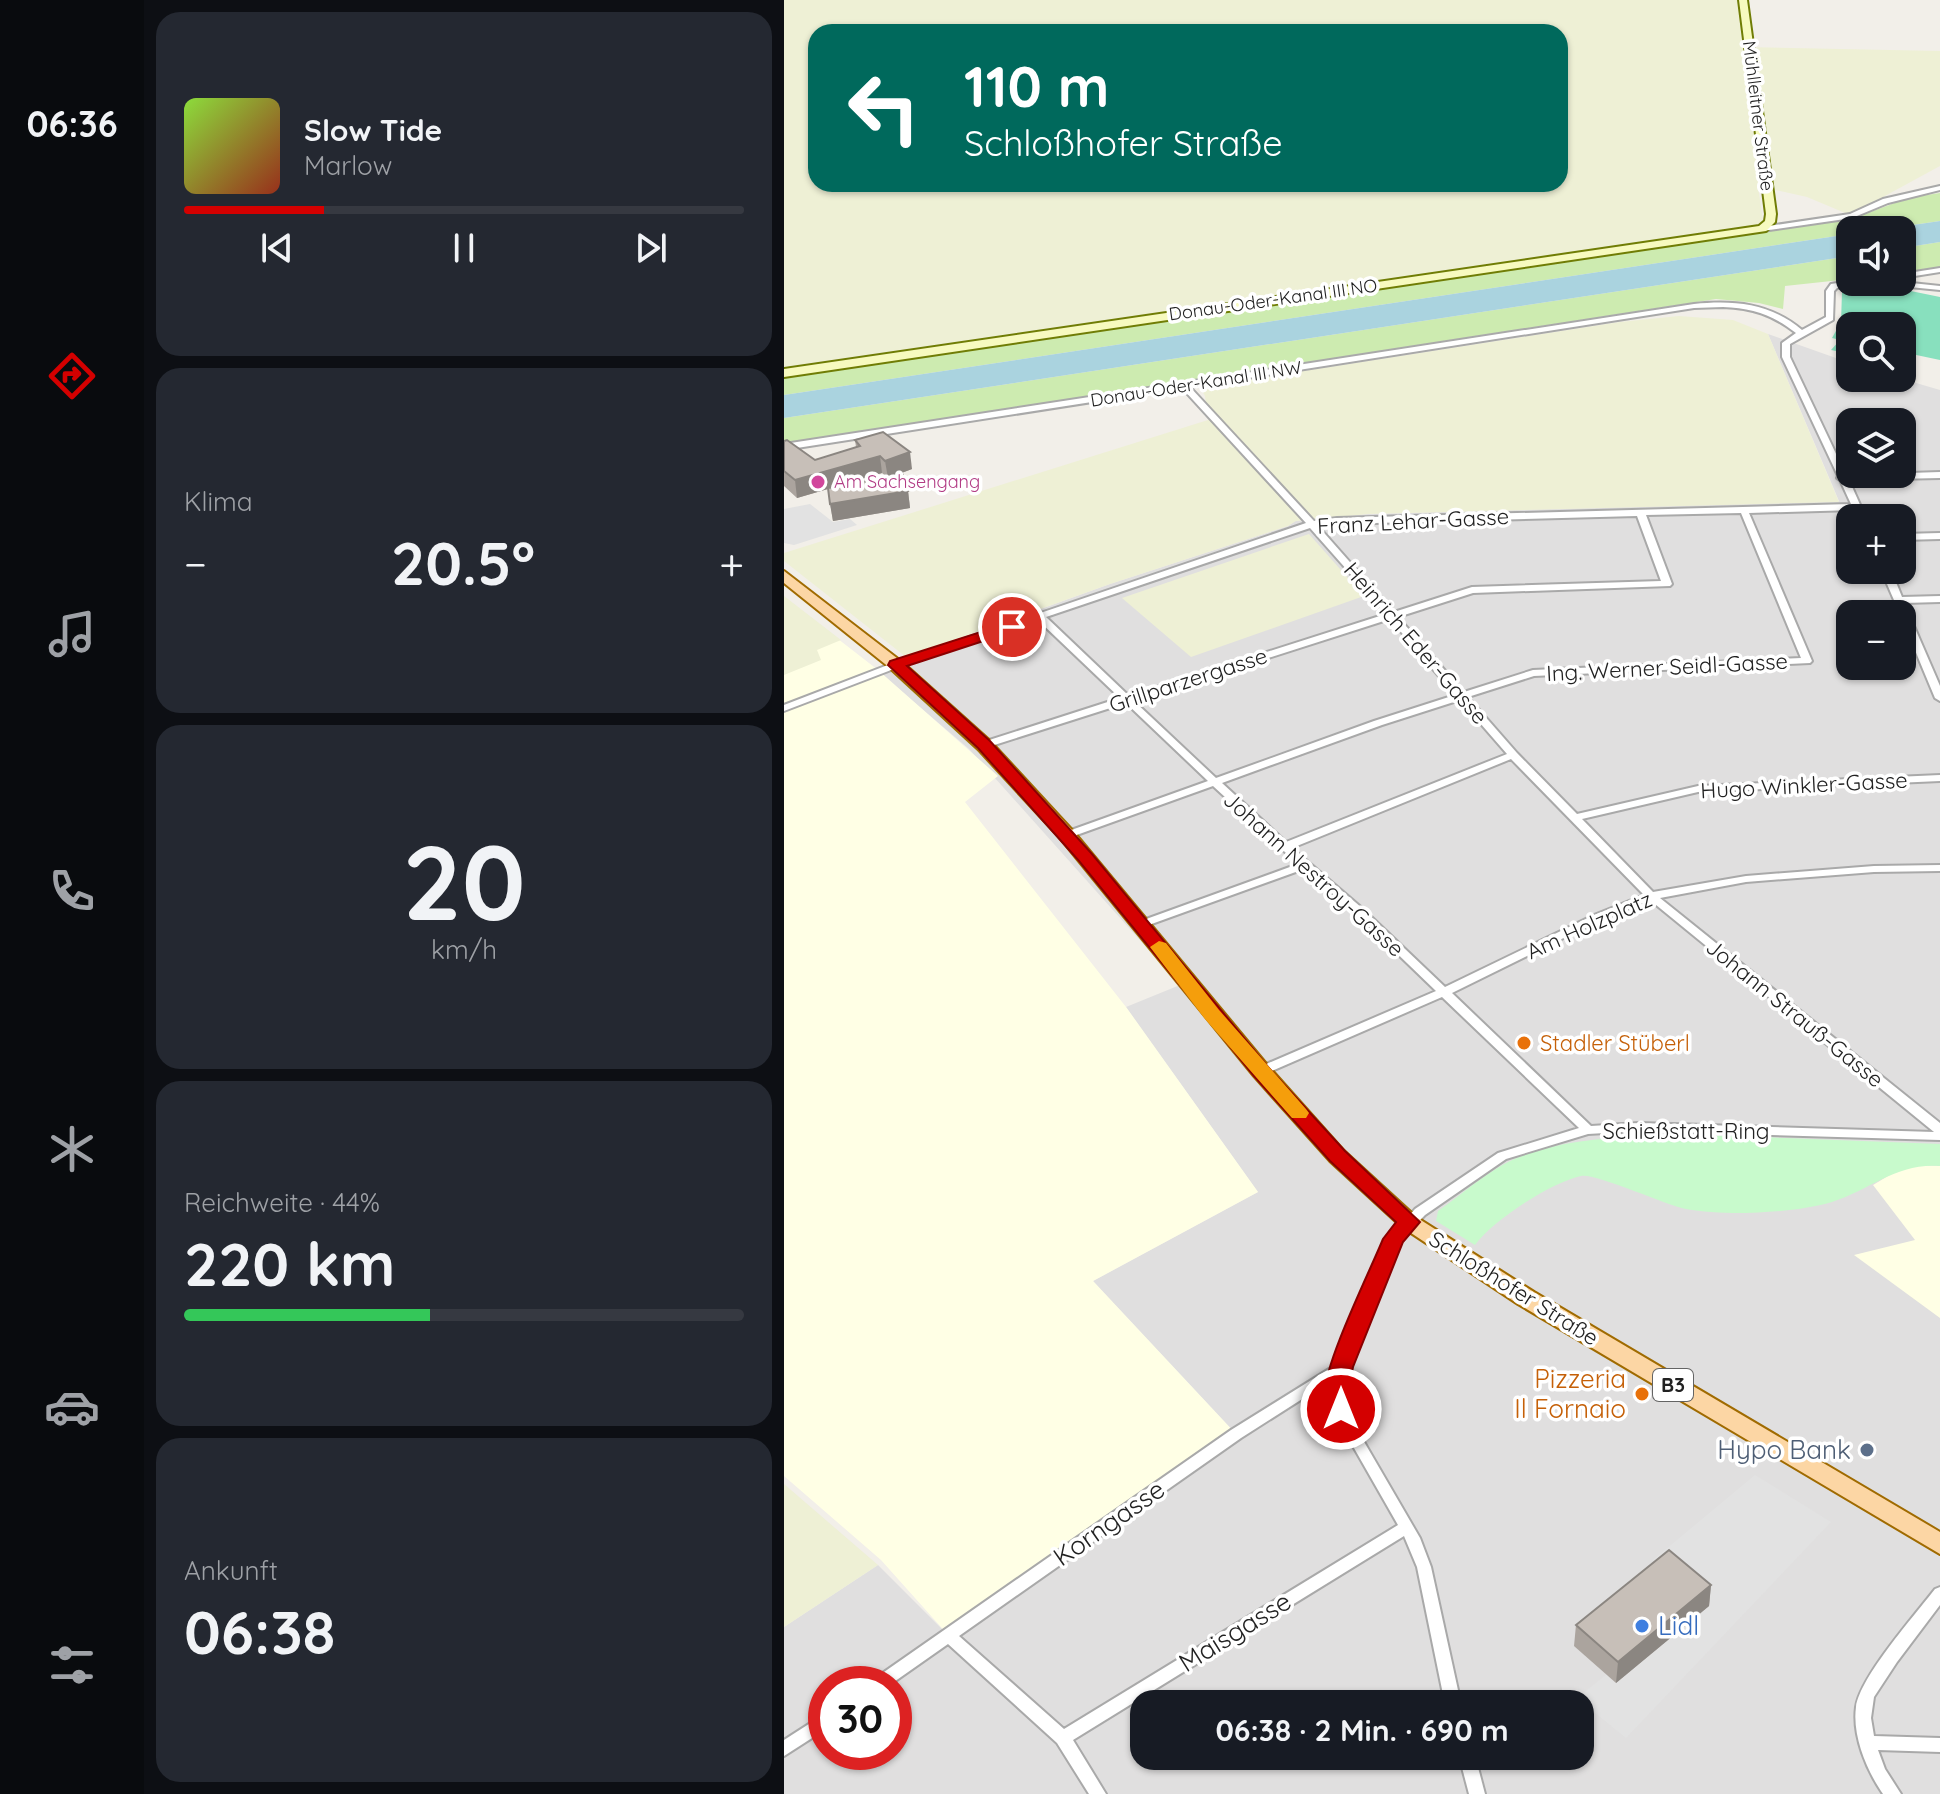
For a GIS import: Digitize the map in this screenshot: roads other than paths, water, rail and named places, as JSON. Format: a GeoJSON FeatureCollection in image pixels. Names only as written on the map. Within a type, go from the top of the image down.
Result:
{"type":"FeatureCollection","features":[{"type":"Feature","properties":{"kind":"main road","name":"Schloßhofer Straße"},"geometry":{"type":"LineString","coordinates":[[784,576],[896,665],[984,745],[1067,835],[1261,1071],[1337,1156],[1409,1222],[1526,1298],[1940,1544]]}},
{"type":"Feature","properties":{"kind":"street","name":"Mühlleitner Straße"},"geometry":{"type":"LineString","coordinates":[[1743,0],[1771,214],[1770,222],[1762,229]]}},
{"type":"Feature","properties":{"kind":"street"},"geometry":{"type":"LineString","coordinates":[[1762,229],[1852,216],[1886,201],[1940,188]]}},
{"type":"Feature","properties":{"kind":"street","name":"Donau-Oder-Kanal III NO"},"geometry":{"type":"LineString","coordinates":[[784,373],[1762,229]]}},
{"type":"Feature","properties":{"kind":"street"},"geometry":{"type":"LineString","coordinates":[[1916,274],[1940,270]]}},
{"type":"Feature","properties":{"kind":"street"},"geometry":{"type":"LineString","coordinates":[[1836,286],[1830,291],[1830,318],[1821,326],[1799,331],[1786,343],[1786,357],[1836,467]]}},
{"type":"Feature","properties":{"kind":"street"},"geometry":{"type":"LineString","coordinates":[[1916,286],[1940,288]]}},
{"type":"Feature","properties":{"kind":"street","name":"Donau-Oder-Kanal III NW"},"geometry":{"type":"LineString","coordinates":[[784,447],[1721,303],[1759,307],[1783,316],[1799,331]]}},
{"type":"Feature","properties":{"kind":"street","name":"Heinrich Eder-Gasse"},"geometry":{"type":"LineString","coordinates":[[1185,386],[1312,524],[1513,755],[1651,896]]}},
{"type":"Feature","properties":{"kind":"street"},"geometry":{"type":"LineString","coordinates":[[1916,476],[1940,475]]}},
{"type":"Feature","properties":{"kind":"street","name":"Franz Lehar-Gasse"},"geometry":{"type":"LineString","coordinates":[[784,708],[896,665],[1312,524],[1353,520],[1836,508]]}},
{"type":"Feature","properties":{"kind":"street","name":"Ing. Werner Seidl-Gasse"},"geometry":{"type":"LineString","coordinates":[[1462,694],[1533,673],[1807,661],[1744,510]]}},
{"type":"Feature","properties":{"kind":"street","name":"Grillparzergasse"},"geometry":{"type":"LineString","coordinates":[[984,745],[1472,590],[1667,584],[1641,513]]}},
{"type":"Feature","properties":{"kind":"street"},"geometry":{"type":"LineString","coordinates":[[1916,537],[1940,536]]}},
{"type":"Feature","properties":{"kind":"street"},"geometry":{"type":"LineString","coordinates":[[1892,584],[1899,600],[1940,599]]}},
{"type":"Feature","properties":{"kind":"street","name":"Johann Nestroy-Gasse"},"geometry":{"type":"LineString","coordinates":[[1041,618],[1588,1130]]}},
{"type":"Feature","properties":{"kind":"street"},"geometry":{"type":"LineString","coordinates":[[1916,638],[1940,698]]}},
{"type":"Feature","properties":{"kind":"street"},"geometry":{"type":"LineString","coordinates":[[1067,835],[1462,694]]}},
{"type":"Feature","properties":{"kind":"street"},"geometry":{"type":"LineString","coordinates":[[1286,846],[1513,755]]}},
{"type":"Feature","properties":{"kind":"street","name":"Hugo Winkler-Gasse"},"geometry":{"type":"LineString","coordinates":[[1575,818],[1698,789],[1940,778]]}},
{"type":"Feature","properties":{"kind":"street"},"geometry":{"type":"LineString","coordinates":[[1142,924],[1306,865]]}},
{"type":"Feature","properties":{"kind":"street","name":"Am Holzplatz"},"geometry":{"type":"LineString","coordinates":[[1261,1071],[1444,992],[1598,917],[1651,896],[1746,879],[1874,869],[1940,868]]}},
{"type":"Feature","properties":{"kind":"street","name":"Johann Strauß-Gasse"},"geometry":{"type":"LineString","coordinates":[[1651,896],[1940,1130]]}},
{"type":"Feature","properties":{"kind":"street","name":"Schießstatt-Ring"},"geometry":{"type":"LineString","coordinates":[[1409,1222],[1502,1156],[1588,1130],[1639,1127],[1940,1136]]}},
{"type":"Feature","properties":{"kind":"street"},"geometry":{"type":"LineString","coordinates":[[1409,1222],[1394,1239],[1342,1367],[1336,1392],[1341,1409],[1407,1527],[1424,1567],[1450,1690]]}},
{"type":"Feature","properties":{"kind":"street","name":"Korngasse"},"geometry":{"type":"LineString","coordinates":[[905,1666],[1236,1434],[1342,1367]]}},
{"type":"Feature","properties":{"kind":"street","name":"Maisgasse"},"geometry":{"type":"LineString","coordinates":[[1063,1738],[1407,1527]]}},
{"type":"Feature","properties":{"kind":"street"},"geometry":{"type":"LineString","coordinates":[[1893,1794],[1873,1765],[1867,1743],[1865,1698],[1940,1593]]}},
{"type":"Feature","properties":{"kind":"street"},"geometry":{"type":"LineString","coordinates":[[949,1636],[1063,1738],[1098,1794]]}},
{"type":"Feature","properties":{"kind":"street"},"geometry":{"type":"LineString","coordinates":[[784,1749],[808,1732]]}},
{"type":"Feature","properties":{"kind":"street"},"geometry":{"type":"LineString","coordinates":[[1867,1743],[1940,1745]]}},
{"type":"Feature","properties":{"kind":"street"},"geometry":{"type":"LineString","coordinates":[[1471,1770],[1477,1794]]}},
{"type":"Feature","properties":{"kind":"water"},"geometry":{"type":"Polygon","coordinates":[[[1940,221],[1940,242],[1916,246],[1916,225],[1940,221]]]}},
{"type":"Feature","properties":{"kind":"water"},"geometry":{"type":"Polygon","coordinates":[[[1836,236],[1836,258],[784,418],[784,395],[1836,236]]]}},
{"type":"Feature","properties":{"kind":"place","name":"Am Sachsengang"},"geometry":{"type":"Point","coordinates":[818,482]}},
{"type":"Feature","properties":{"kind":"place","name":"Stadler Stüberl"},"geometry":{"type":"Point","coordinates":[1524,1043]}},
{"type":"Feature","properties":{"kind":"place","name":"Pizzeria Il Fornaio"},"geometry":{"type":"Point","coordinates":[1642,1394]}},
{"type":"Feature","properties":{"kind":"place","name":"Hypo Bank"},"geometry":{"type":"Point","coordinates":[1867,1450]}},
{"type":"Feature","properties":{"kind":"place","name":"Lidl"},"geometry":{"type":"Point","coordinates":[1642,1626]}}]}
